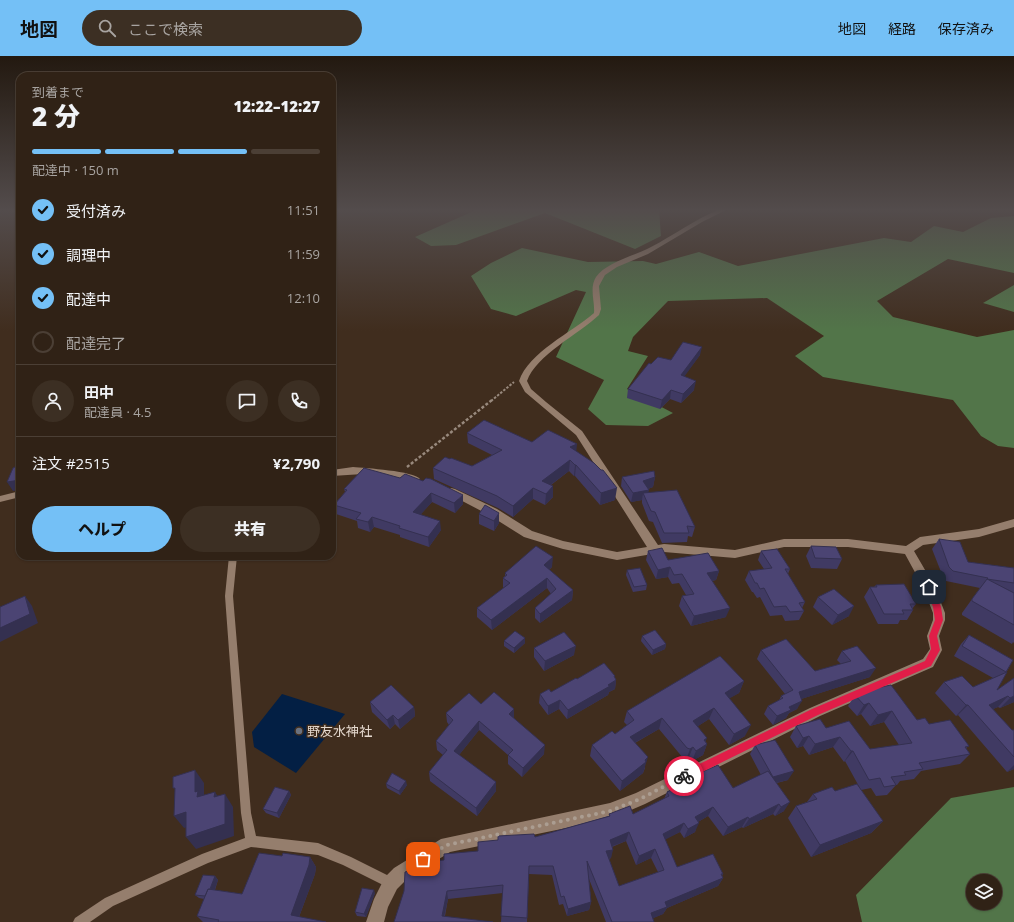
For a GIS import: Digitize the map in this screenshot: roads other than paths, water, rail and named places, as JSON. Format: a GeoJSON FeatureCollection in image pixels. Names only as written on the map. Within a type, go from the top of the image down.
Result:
{"type":"FeatureCollection","features":[{"type":"Feature","properties":{"kind":"street"},"geometry":{"type":"LineString","coordinates":[[651,250],[616,265],[602,274],[596,286],[597,314],[530,366],[524,375],[524,381],[528,390],[542,404],[580,433],[655,550]]}},
{"type":"Feature","properties":{"kind":"street"},"geometry":{"type":"LineString","coordinates":[[336,473],[377,470],[428,482]]}},
{"type":"Feature","properties":{"kind":"street"},"geometry":{"type":"LineString","coordinates":[[442,487],[493,512],[528,534],[556,543],[617,556],[664,548],[735,554],[784,543],[848,543],[908,550],[920,541],[979,532],[1014,523]]}},
{"type":"Feature","properties":{"kind":"street"},"geometry":{"type":"LineString","coordinates":[[0,499],[16,495]]}},
{"type":"Feature","properties":{"kind":"street"},"geometry":{"type":"LineString","coordinates":[[375,922],[380,905],[391,883],[400,874],[447,845],[610,811],[640,799],[815,712],[928,663],[936,650],[933,636],[939,620],[939,613],[929,587],[908,550]]}},
{"type":"Feature","properties":{"kind":"lane"},"geometry":{"type":"LineString","coordinates":[[233,560],[229,596],[246,813],[251,841]]}},
{"type":"Feature","properties":{"kind":"lane"},"geometry":{"type":"LineString","coordinates":[[79,922],[109,902],[206,858],[251,841],[318,849],[347,861],[391,883]]}},
{"type":"Feature","properties":{"kind":"water"},"geometry":{"type":"Polygon","coordinates":[[[282,694],[345,714],[296,773],[254,747],[252,732],[282,694]]]}},
{"type":"Feature","properties":{"kind":"place","name":"野友水神社"},"geometry":{"type":"Point","coordinates":[299,731]}}]}
